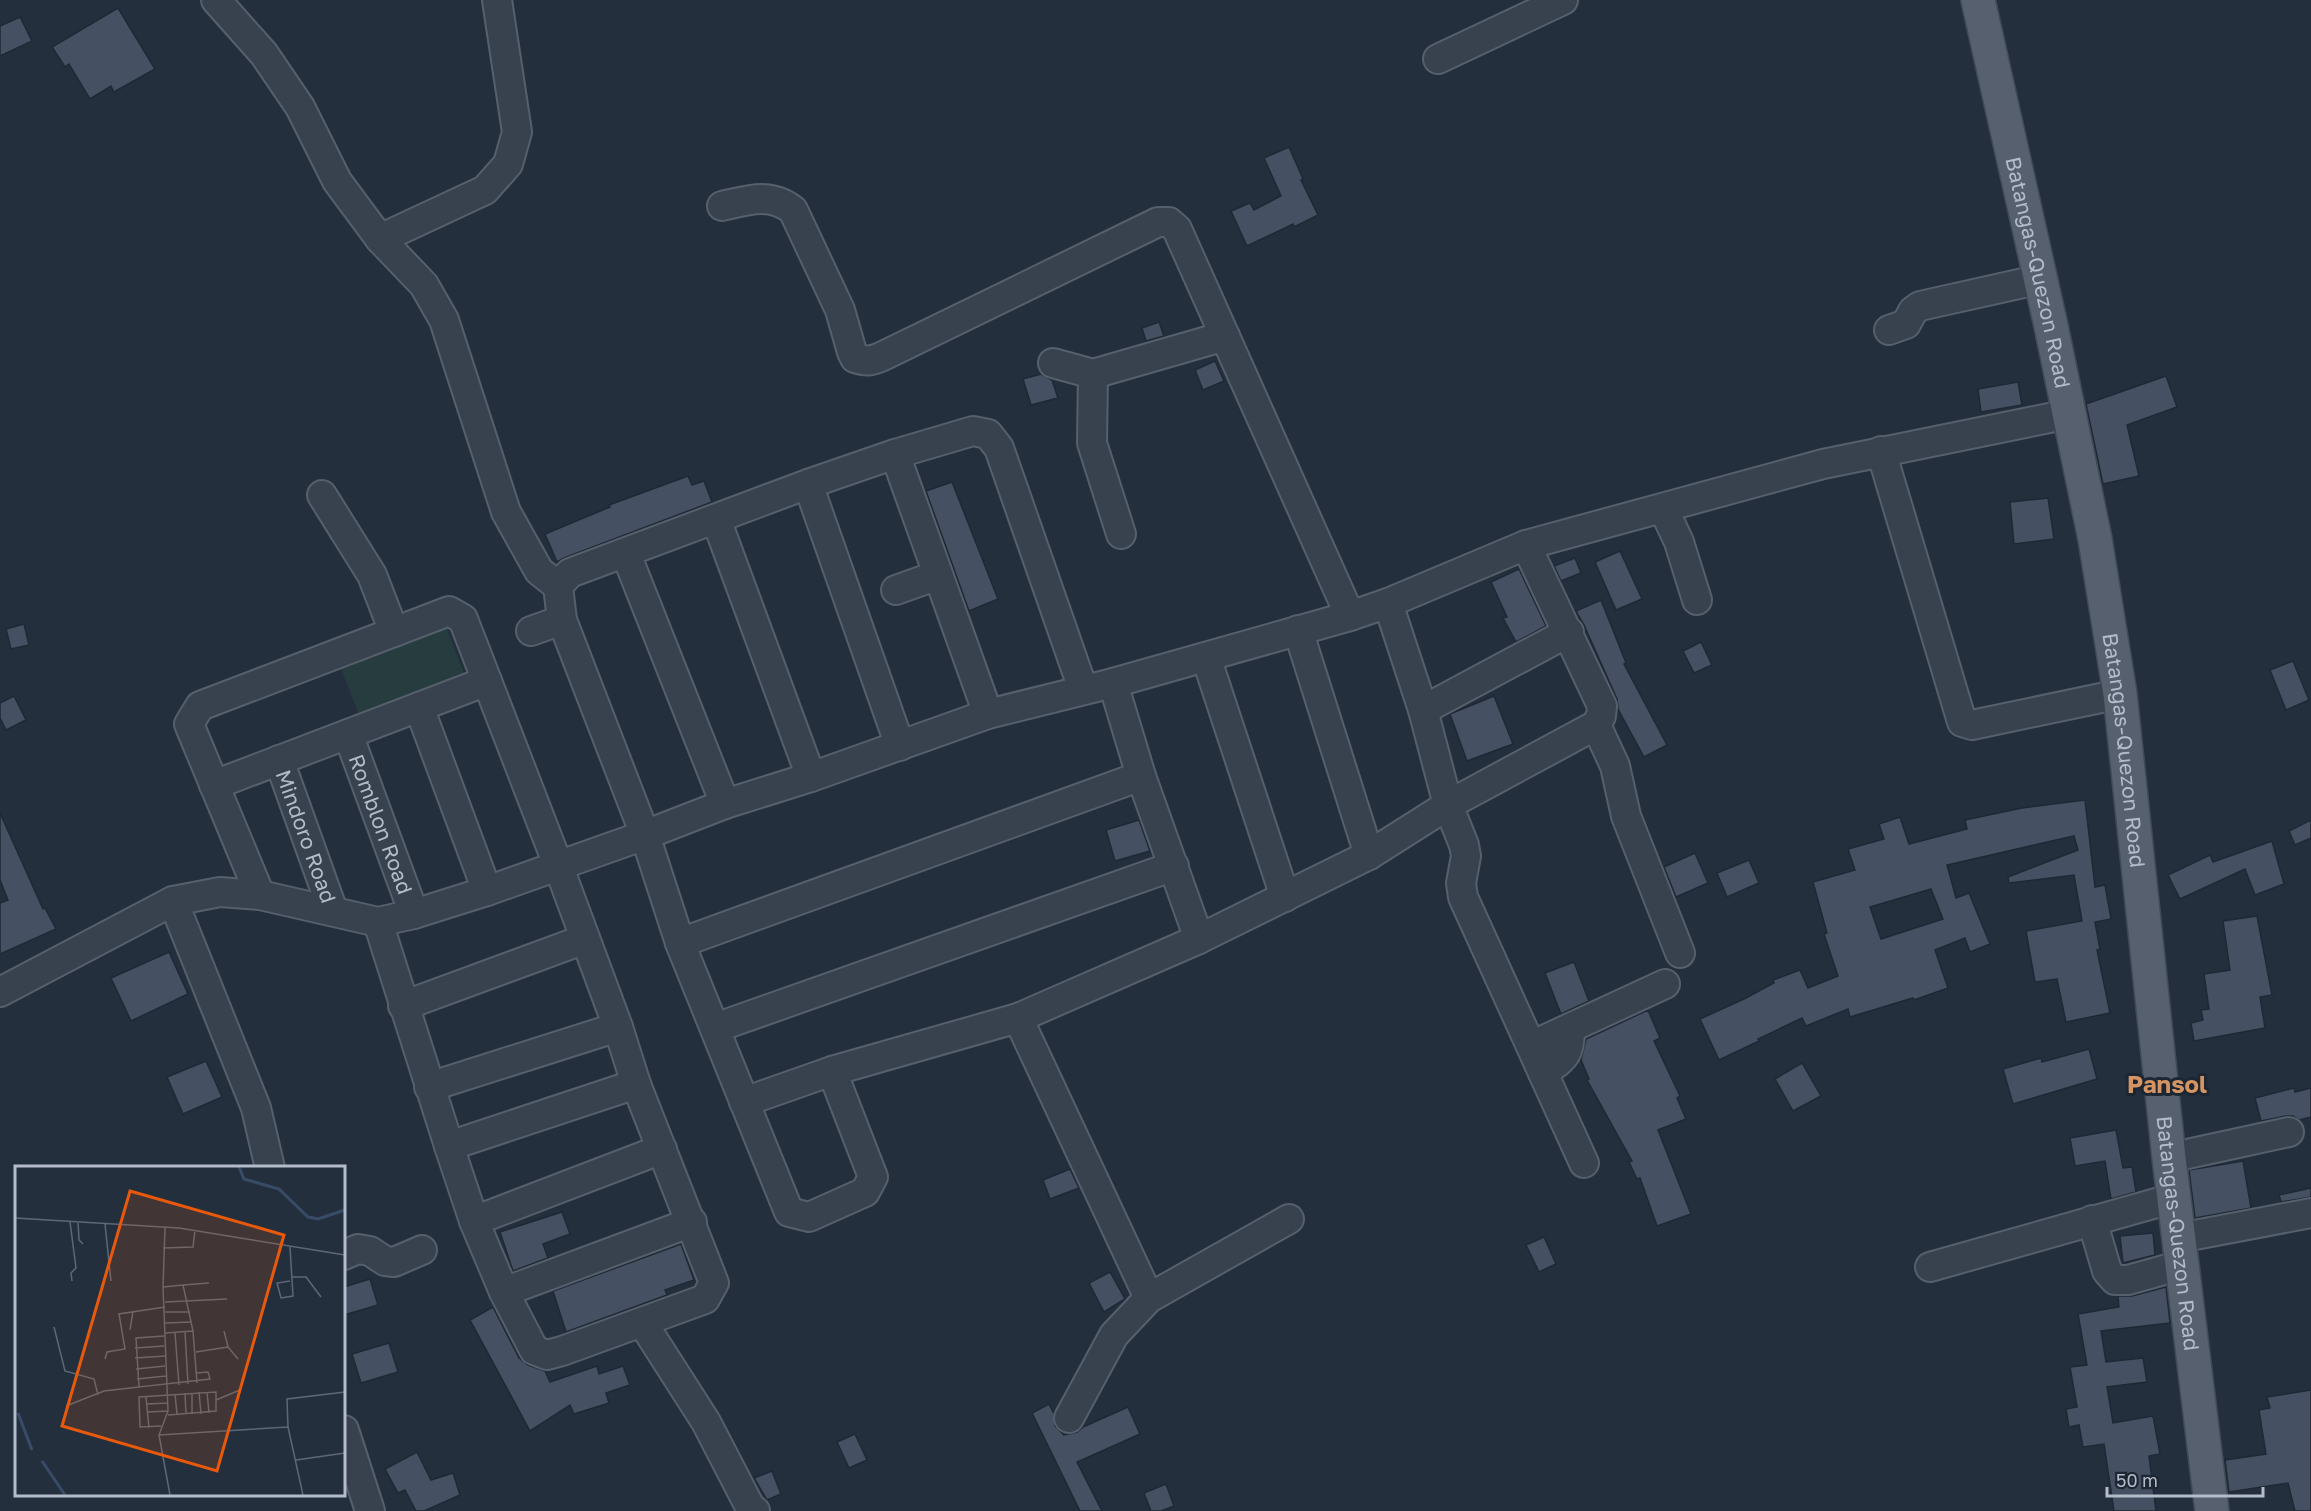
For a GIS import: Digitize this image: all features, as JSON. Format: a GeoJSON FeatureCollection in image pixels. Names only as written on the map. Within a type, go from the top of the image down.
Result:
{"type":"FeatureCollection","features":[{"type":"Feature","properties":{"kind":"main road","name":"Batangas-Quezon Road"},"geometry":{"type":"LineString","coordinates":[[1978,0],[2041,279],[2095,539],[2120,694],[2169,1158],[2212,1511]]}},
{"type":"Feature","properties":{"kind":"street"},"geometry":{"type":"LineString","coordinates":[[216,0],[264,54],[300,107],[337,181],[380,239],[424,285],[444,320],[506,512],[538,571],[558,586],[562,620],[645,835],[680,943],[744,1102],[789,1212],[809,1217],[865,1192],[873,1177],[832,1071]]}},
{"type":"Feature","properties":{"kind":"street"},"geometry":{"type":"LineString","coordinates":[[380,239],[485,190],[508,164],[517,132],[497,0]]}},
{"type":"Feature","properties":{"kind":"street"},"geometry":{"type":"LineString","coordinates":[[1438,60],[1563,0]]}},
{"type":"Feature","properties":{"kind":"street"},"geometry":{"type":"LineString","coordinates":[[722,206],[760,197],[778,200],[793,210],[840,310],[852,352],[855,358],[865,361],[873,361],[1158,222],[1168,222],[1177,229],[1350,616]]}},
{"type":"Feature","properties":{"kind":"street"},"geometry":{"type":"LineString","coordinates":[[1889,330],[1906,324],[1913,311],[1920,306],[2041,279]]}},
{"type":"Feature","properties":{"kind":"street"},"geometry":{"type":"LineString","coordinates":[[1053,363],[1093,374],[1225,336]]}},
{"type":"Feature","properties":{"kind":"street"},"geometry":{"type":"LineString","coordinates":[[1093,374],[1092,443],[1120,534]]}},
{"type":"Feature","properties":{"kind":"street"},"geometry":{"type":"LineString","coordinates":[[0,992],[172,901],[220,892],[260,895],[378,922],[414,914],[487,891],[725,804],[811,777],[988,714],[1113,683],[1350,616],[1388,603],[1526,545],[1823,464],[2069,414]]}},
{"type":"Feature","properties":{"kind":"street"},"geometry":{"type":"LineString","coordinates":[[558,586],[570,573],[626,554],[808,484],[895,454],[973,431],[988,434],[999,448],[1083,689]]}},
{"type":"Feature","properties":{"kind":"street"},"geometry":{"type":"LineString","coordinates":[[1881,451],[1962,722],[1972,725],[2120,694]]}},
{"type":"Feature","properties":{"kind":"street"},"geometry":{"type":"LineString","coordinates":[[895,454],[988,714]]}},
{"type":"Feature","properties":{"kind":"street"},"geometry":{"type":"LineString","coordinates":[[808,484],[900,746]]}},
{"type":"Feature","properties":{"kind":"street"},"geometry":{"type":"LineString","coordinates":[[321,495],[372,575],[394,632]]}},
{"type":"Feature","properties":{"kind":"street"},"geometry":{"type":"LineString","coordinates":[[1663,508],[1679,542],[1697,600]]}},
{"type":"Feature","properties":{"kind":"street"},"geometry":{"type":"LineString","coordinates":[[716,519],[811,777]]}},
{"type":"Feature","properties":{"kind":"street"},"geometry":{"type":"LineString","coordinates":[[744,1102],[832,1071],[1018,1018],[1199,939],[1369,855],[1448,805],[1596,725],[1601,716],[1602,706],[1526,545]]}},
{"type":"Feature","properties":{"kind":"street"},"geometry":{"type":"LineString","coordinates":[[626,554],[725,804]]}},
{"type":"Feature","properties":{"kind":"street"},"geometry":{"type":"LineString","coordinates":[[896,590],[938,575]]}},
{"type":"Feature","properties":{"kind":"street"},"geometry":{"type":"LineString","coordinates":[[1388,603],[1423,710],[1448,805],[1466,856],[1461,883],[1463,897],[1584,1163]]}},
{"type":"Feature","properties":{"kind":"street"},"geometry":{"type":"LineString","coordinates":[[260,895],[189,724],[200,706],[449,611],[463,619],[558,865],[618,1027],[636,1084],[714,1283],[705,1299],[547,1355],[534,1350],[504,1292],[474,1221],[429,1087],[378,922]]}},
{"type":"Feature","properties":{"kind":"street"},"geometry":{"type":"LineString","coordinates":[[531,632],[562,620]]}},
{"type":"Feature","properties":{"kind":"street"},"geometry":{"type":"LineString","coordinates":[[1298,630],[1369,855]]}},
{"type":"Feature","properties":{"kind":"street"},"geometry":{"type":"LineString","coordinates":[[1423,710],[1569,632]]}},
{"type":"Feature","properties":{"kind":"street"},"geometry":{"type":"LineString","coordinates":[[1206,657],[1285,897]]}},
{"type":"Feature","properties":{"kind":"street"},"geometry":{"type":"LineString","coordinates":[[214,785],[487,681]]}},
{"type":"Feature","properties":{"kind":"street"},"geometry":{"type":"LineString","coordinates":[[1113,683],[1141,776],[1199,939]]}},
{"type":"Feature","properties":{"kind":"street"},"geometry":{"type":"LineString","coordinates":[[419,707],[487,891]]}},
{"type":"Feature","properties":{"kind":"street"},"geometry":{"type":"LineString","coordinates":[[1596,725],[1616,766],[1626,816],[1680,953]]}},
{"type":"Feature","properties":{"kind":"street","name":"Romblon Road"},"geometry":{"type":"LineString","coordinates":[[348,734],[414,914]]}},
{"type":"Feature","properties":{"kind":"street","name":"Mindoro Road"},"geometry":{"type":"LineString","coordinates":[[279,760],[333,911]]}},
{"type":"Feature","properties":{"kind":"street"},"geometry":{"type":"LineString","coordinates":[[680,943],[1141,776]]}},
{"type":"Feature","properties":{"kind":"street"},"geometry":{"type":"LineString","coordinates":[[715,1028],[1174,866]]}},
{"type":"Feature","properties":{"kind":"street"},"geometry":{"type":"LineString","coordinates":[[172,901],[256,1108],[270,1166]]}},
{"type":"Feature","properties":{"kind":"street"},"geometry":{"type":"LineString","coordinates":[[404,1006],[585,939]]}},
{"type":"Feature","properties":{"kind":"street"},"geometry":{"type":"LineString","coordinates":[[1531,1046],[1665,984]]}},
{"type":"Feature","properties":{"kind":"street"},"geometry":{"type":"LineString","coordinates":[[1018,1018],[1149,1298]]}},
{"type":"Feature","properties":{"kind":"street"},"geometry":{"type":"LineString","coordinates":[[429,1087],[618,1027]]}},
{"type":"Feature","properties":{"kind":"street"},"geometry":{"type":"LineString","coordinates":[[1543,1073],[1566,1057],[1570,1046],[1570,1028]]}},
{"type":"Feature","properties":{"kind":"street"},"geometry":{"type":"LineString","coordinates":[[449,1146],[636,1084]]}},
{"type":"Feature","properties":{"kind":"street"},"geometry":{"type":"LineString","coordinates":[[2169,1158],[2289,1131]]}},
{"type":"Feature","properties":{"kind":"street"},"geometry":{"type":"LineString","coordinates":[[474,1221],[662,1149]]}},
{"type":"Feature","properties":{"kind":"street"},"geometry":{"type":"LineString","coordinates":[[1930,1267],[2174,1198]]}},
{"type":"Feature","properties":{"kind":"street"},"geometry":{"type":"LineString","coordinates":[[2092,1220],[2107,1271],[2115,1280],[2128,1280],[2180,1251],[2311,1213]]}},
{"type":"Feature","properties":{"kind":"street"},"geometry":{"type":"LineString","coordinates":[[1069,1418],[1114,1335],[1149,1298],[1289,1219]]}},
{"type":"Feature","properties":{"kind":"street"},"geometry":{"type":"LineString","coordinates":[[504,1292],[692,1222]]}},
{"type":"Feature","properties":{"kind":"street"},"geometry":{"type":"LineString","coordinates":[[345,1255],[358,1249],[370,1251],[385,1261],[394,1262],[422,1250]]}},
{"type":"Feature","properties":{"kind":"street"},"geometry":{"type":"LineString","coordinates":[[642,1322],[706,1422],[750,1507],[755,1511]]}},
{"type":"Feature","properties":{"kind":"street"},"geometry":{"type":"LineString","coordinates":[[345,1433],[370,1511]]}},
{"type":"Feature","properties":{"kind":"green space"},"geometry":{"type":"Polygon","coordinates":[[[443,619],[465,676],[360,717],[338,661],[443,619]]]}},
{"type":"Feature","properties":{"kind":"building"},"geometry":{"type":"Polygon","coordinates":[[[118,8],[155,69],[114,92],[111,86],[90,99],[69,64],[65,67],[52,47],[118,8]]]}},
{"type":"Feature","properties":{"kind":"building"},"geometry":{"type":"Polygon","coordinates":[[[20,17],[32,41],[0,56],[0,26],[20,17]]]}},
{"type":"Feature","properties":{"kind":"building"},"geometry":{"type":"Polygon","coordinates":[[[1289,147],[1303,179],[1301,180],[1318,215],[1247,246],[1231,211],[1250,203],[1254,210],[1281,196],[1264,158],[1289,147]]]}},
{"type":"Feature","properties":{"kind":"building"},"geometry":{"type":"Polygon","coordinates":[[[1159,322],[1164,336],[1146,341],[1142,328],[1159,322]]]}},
{"type":"Feature","properties":{"kind":"building"},"geometry":{"type":"Polygon","coordinates":[[[1215,361],[1224,381],[1203,390],[1195,370],[1215,361]]]}},
{"type":"Feature","properties":{"kind":"building"},"geometry":{"type":"Polygon","coordinates":[[[1041,374],[1052,380],[1058,398],[1031,405],[1023,379],[1041,374]]]}},
{"type":"Feature","properties":{"kind":"building"},"geometry":{"type":"Polygon","coordinates":[[[2166,376],[2177,407],[2127,425],[2139,476],[2103,484],[2086,404],[2166,376]]]}},
{"type":"Feature","properties":{"kind":"building"},"geometry":{"type":"Polygon","coordinates":[[[2018,382],[2022,405],[1981,412],[1978,389],[2018,382]]]}},
{"type":"Feature","properties":{"kind":"building"},"geometry":{"type":"Polygon","coordinates":[[[688,476],[692,485],[704,481],[712,502],[557,562],[545,534],[610,507],[609,505],[688,476]]]}},
{"type":"Feature","properties":{"kind":"building"},"geometry":{"type":"Polygon","coordinates":[[[952,482],[998,599],[969,611],[926,491],[952,482]]]}},
{"type":"Feature","properties":{"kind":"building"},"geometry":{"type":"Polygon","coordinates":[[[2048,498],[2054,539],[2014,544],[2010,502],[2048,498]]]}},
{"type":"Feature","properties":{"kind":"building"},"geometry":{"type":"Polygon","coordinates":[[[1620,551],[1642,599],[1616,610],[1595,562],[1620,551]]]}},
{"type":"Feature","properties":{"kind":"building"},"geometry":{"type":"Polygon","coordinates":[[[1575,558],[1581,573],[1561,581],[1554,566],[1575,558]]]}},
{"type":"Feature","properties":{"kind":"building"},"geometry":{"type":"Polygon","coordinates":[[[1519,569],[1546,626],[1516,642],[1503,618],[1507,617],[1491,582],[1519,569]]]}},
{"type":"Feature","properties":{"kind":"building"},"geometry":{"type":"Polygon","coordinates":[[[1601,600],[1626,663],[1624,664],[1667,745],[1644,757],[1618,709],[1617,699],[1576,611],[1601,600]]]}},
{"type":"Feature","properties":{"kind":"building"},"geometry":{"type":"Polygon","coordinates":[[[24,624],[29,645],[11,649],[6,629],[24,624]]]}},
{"type":"Feature","properties":{"kind":"building"},"geometry":{"type":"Polygon","coordinates":[[[1701,642],[1712,665],[1694,673],[1683,651],[1701,642]]]}},
{"type":"Feature","properties":{"kind":"building"},"geometry":{"type":"Polygon","coordinates":[[[2293,661],[2309,700],[2286,710],[2270,670],[2293,661]]]}},
{"type":"Feature","properties":{"kind":"building"},"geometry":{"type":"Polygon","coordinates":[[[14,696],[26,720],[6,730],[0,718],[0,703],[14,696]]]}},
{"type":"Feature","properties":{"kind":"building"},"geometry":{"type":"Polygon","coordinates":[[[1494,696],[1513,744],[1467,761],[1450,714],[1494,696]]]}},
{"type":"Feature","properties":{"kind":"building"},"geometry":{"type":"Polygon","coordinates":[[[2085,800],[2095,887],[2105,885],[2111,919],[2095,922],[2100,949],[2097,950],[2110,1013],[2066,1022],[2057,979],[2035,982],[2026,931],[2082,921],[2074,875],[2009,883],[2008,877],[2078,850],[2074,836],[1947,865],[1956,898],[1969,893],[1990,944],[1970,952],[1965,938],[1935,950],[1948,988],[1914,1000],[1913,998],[1850,1017],[1848,1009],[1806,1026],[1802,1018],[1719,1060],[1700,1019],[1774,983],[1773,980],[1800,970],[1808,988],[1838,976],[1824,934],[1827,933],[1813,882],[1855,870],[1848,849],[1884,839],[1879,824],[1900,817],[1909,844],[1967,829],[1965,820],[2022,808],[2085,800]],[[1931,889],[1870,907],[1881,939],[1943,919],[1931,889]]]}},
{"type":"Feature","properties":{"kind":"building"},"geometry":{"type":"Polygon","coordinates":[[[0,813],[43,909],[45,908],[56,929],[0,954],[0,903],[8,900],[0,880],[0,813]]]}},
{"type":"Feature","properties":{"kind":"building"},"geometry":{"type":"Polygon","coordinates":[[[1139,820],[1150,851],[1115,861],[1106,830],[1139,820]]]}},
{"type":"Feature","properties":{"kind":"building"},"geometry":{"type":"Polygon","coordinates":[[[2311,820],[2311,838],[2295,845],[2289,831],[2311,820]]]}},
{"type":"Feature","properties":{"kind":"building"},"geometry":{"type":"Polygon","coordinates":[[[2272,841],[2284,884],[2255,895],[2245,869],[2180,899],[2168,875],[2210,855],[2213,862],[2272,841]]]}},
{"type":"Feature","properties":{"kind":"building"},"geometry":{"type":"Polygon","coordinates":[[[1695,853],[1708,883],[1676,897],[1664,867],[1695,853]]]}},
{"type":"Feature","properties":{"kind":"building"},"geometry":{"type":"Polygon","coordinates":[[[1749,860],[1759,883],[1727,897],[1717,873],[1749,860]]]}},
{"type":"Feature","properties":{"kind":"building"},"geometry":{"type":"Polygon","coordinates":[[[2257,916],[2272,995],[2260,997],[2265,1028],[2194,1041],[2191,1023],[2203,1020],[2201,1010],[2209,1009],[2204,974],[2230,970],[2223,921],[2257,916]]]}},
{"type":"Feature","properties":{"kind":"building"},"geometry":{"type":"Polygon","coordinates":[[[169,952],[188,994],[131,1021],[111,978],[169,952]]]}},
{"type":"Feature","properties":{"kind":"building"},"geometry":{"type":"Polygon","coordinates":[[[1574,962],[1589,1001],[1561,1014],[1545,973],[1574,962]]]}},
{"type":"Feature","properties":{"kind":"building"},"geometry":{"type":"Polygon","coordinates":[[[1648,1010],[1660,1038],[1654,1041],[1680,1096],[1677,1098],[1686,1119],[1658,1130],[1691,1214],[1657,1226],[1640,1178],[1637,1179],[1629,1162],[1632,1161],[1587,1080],[1589,1079],[1581,1060],[1586,1039],[1648,1010]]]}},
{"type":"Feature","properties":{"kind":"building"},"geometry":{"type":"Polygon","coordinates":[[[2089,1049],[2097,1079],[2013,1104],[2003,1069],[2041,1058],[2042,1062],[2089,1049]]]}},
{"type":"Feature","properties":{"kind":"building"},"geometry":{"type":"Polygon","coordinates":[[[206,1061],[222,1097],[183,1114],[167,1077],[206,1061]]]}},
{"type":"Feature","properties":{"kind":"building"},"geometry":{"type":"Polygon","coordinates":[[[1802,1063],[1821,1096],[1793,1111],[1775,1079],[1802,1063]]]}},
{"type":"Feature","properties":{"kind":"building"},"geometry":{"type":"Polygon","coordinates":[[[2294,1088],[2295,1092],[2311,1088],[2311,1117],[2299,1120],[2293,1116],[2286,1116],[2261,1121],[2255,1098],[2294,1088]]]}},
{"type":"Feature","properties":{"kind":"building"},"geometry":{"type":"Polygon","coordinates":[[[2116,1130],[2123,1168],[2132,1167],[2136,1192],[2111,1199],[2105,1161],[2075,1166],[2070,1138],[2116,1130]]]}},
{"type":"Feature","properties":{"kind":"building"},"geometry":{"type":"Polygon","coordinates":[[[2243,1161],[2251,1208],[2195,1218],[2189,1170],[2243,1161]]]}},
{"type":"Feature","properties":{"kind":"building"},"geometry":{"type":"Polygon","coordinates":[[[1070,1169],[1079,1188],[1050,1199],[1043,1180],[1070,1169]]]}},
{"type":"Feature","properties":{"kind":"building"},"geometry":{"type":"Polygon","coordinates":[[[2311,1188],[2311,1197],[2281,1202],[2279,1195],[2311,1188]]]}},
{"type":"Feature","properties":{"kind":"building"},"geometry":{"type":"Polygon","coordinates":[[[562,1212],[570,1234],[543,1244],[548,1258],[513,1271],[500,1232],[562,1212]]]}},
{"type":"Feature","properties":{"kind":"building"},"geometry":{"type":"Polygon","coordinates":[[[2153,1233],[2155,1255],[2123,1263],[2120,1236],[2153,1233]]]}},
{"type":"Feature","properties":{"kind":"building"},"geometry":{"type":"Polygon","coordinates":[[[1544,1237],[1556,1264],[1539,1272],[1526,1245],[1544,1237]]]}},
{"type":"Feature","properties":{"kind":"building"},"geometry":{"type":"Polygon","coordinates":[[[681,1244],[694,1280],[665,1290],[667,1295],[566,1332],[553,1291],[681,1244]]]}},
{"type":"Feature","properties":{"kind":"building"},"geometry":{"type":"Polygon","coordinates":[[[1110,1272],[1125,1299],[1104,1312],[1089,1283],[1110,1272]]]}},
{"type":"Feature","properties":{"kind":"building"},"geometry":{"type":"Polygon","coordinates":[[[370,1279],[378,1305],[345,1315],[345,1287],[370,1279]]]}},
{"type":"Feature","properties":{"kind":"building"},"geometry":{"type":"Polygon","coordinates":[[[2166,1287],[2170,1323],[2101,1331],[2106,1362],[2143,1358],[2147,1382],[2107,1387],[2113,1423],[2153,1416],[2160,1454],[2149,1456],[2156,1511],[2114,1511],[2104,1444],[2083,1447],[2079,1425],[2069,1427],[2066,1409],[2077,1407],[2070,1367],[2087,1365],[2078,1314],[2119,1307],[2118,1296],[2132,1296],[2166,1287]]]}},
{"type":"Feature","properties":{"kind":"building"},"geometry":{"type":"Polygon","coordinates":[[[493,1307],[519,1358],[528,1365],[545,1371],[550,1382],[597,1366],[599,1374],[623,1366],[630,1385],[606,1393],[609,1403],[574,1414],[570,1405],[530,1431],[470,1320],[493,1307]]]}},
{"type":"Feature","properties":{"kind":"building"},"geometry":{"type":"Polygon","coordinates":[[[389,1343],[398,1372],[361,1383],[352,1354],[389,1343]]]}},
{"type":"Feature","properties":{"kind":"building"},"geometry":{"type":"Polygon","coordinates":[[[2311,1390],[2311,1511],[2295,1511],[2288,1483],[2229,1492],[2225,1460],[2266,1454],[2259,1410],[2270,1408],[2267,1397],[2311,1390]]]}},
{"type":"Feature","properties":{"kind":"building"},"geometry":{"type":"Polygon","coordinates":[[[1049,1404],[1054,1414],[1055,1426],[1064,1435],[1077,1432],[1083,1427],[1128,1407],[1140,1434],[1077,1462],[1102,1511],[1080,1511],[1032,1413],[1049,1404]]]}},
{"type":"Feature","properties":{"kind":"building"},"geometry":{"type":"Polygon","coordinates":[[[855,1434],[867,1460],[849,1468],[837,1442],[855,1434]]]}},
{"type":"Feature","properties":{"kind":"building"},"geometry":{"type":"Polygon","coordinates":[[[417,1452],[431,1480],[453,1473],[460,1495],[424,1511],[416,1511],[405,1490],[398,1493],[385,1469],[417,1452]]]}},
{"type":"Feature","properties":{"kind":"building"},"geometry":{"type":"Polygon","coordinates":[[[772,1471],[781,1494],[767,1500],[754,1478],[772,1471]]]}},
{"type":"Feature","properties":{"kind":"building"},"geometry":{"type":"Polygon","coordinates":[[[1166,1484],[1174,1506],[1161,1511],[1151,1511],[1144,1493],[1166,1484]]]}},
{"type":"Feature","properties":{"kind":"district","name":"Pansol"},"geometry":{"type":"Point","coordinates":[2167,1083]}}]}
